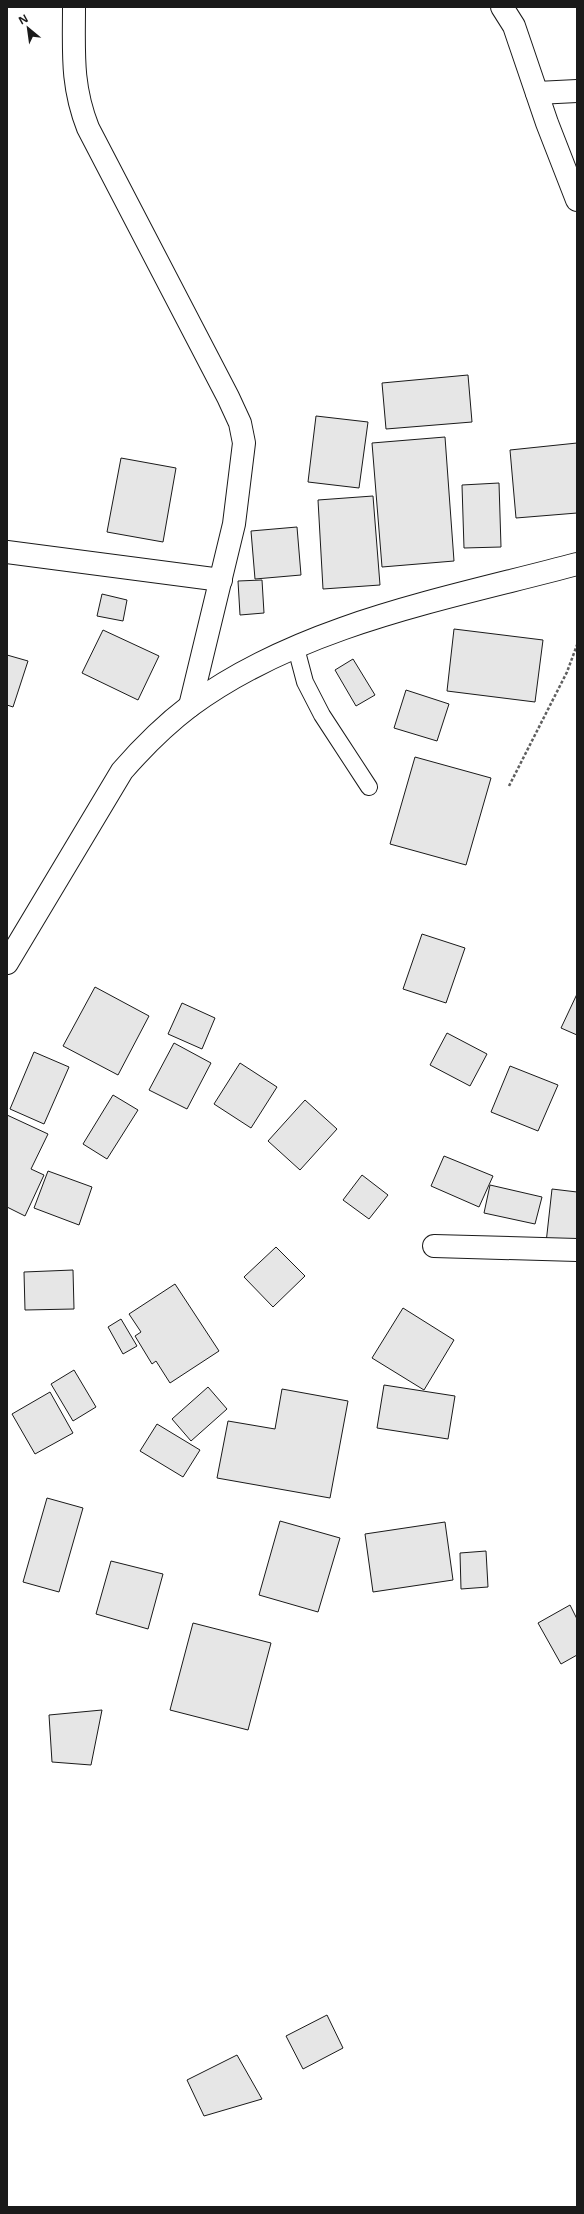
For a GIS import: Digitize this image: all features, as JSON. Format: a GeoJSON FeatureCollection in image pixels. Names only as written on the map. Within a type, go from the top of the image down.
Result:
{"type":"FeatureCollection","features":[{"type":"Feature","properties":{"kind":"street"},"geometry":{"type":"LineString","coordinates":[[74,7],[74,74],[82,112],[88,128],[225,390],[240,423],[244,443],[234,524],[190,706]]}},
{"type":"Feature","properties":{"kind":"street"},"geometry":{"type":"LineString","coordinates":[[502,7],[514,26],[577,200]]}},
{"type":"Feature","properties":{"kind":"street"},"geometry":{"type":"LineString","coordinates":[[537,93],[577,91]]}},
{"type":"Feature","properties":{"kind":"street"},"geometry":{"type":"LineString","coordinates":[[7,552],[220,580]]}},
{"type":"Feature","properties":{"kind":"street"},"geometry":{"type":"LineString","coordinates":[[7,963],[122,771],[141,749],[190,706],[257,666],[296,648],[388,614],[577,564]]}},
{"type":"Feature","properties":{"kind":"street"},"geometry":{"type":"LineString","coordinates":[[434,1246],[577,1250]]}},
{"type":"Feature","properties":{"kind":"lane"},"geometry":{"type":"LineString","coordinates":[[296,648],[305,682],[322,715],[368,787]]}},
{"type":"Feature","properties":{"kind":"path"},"geometry":{"type":"LineString","coordinates":[[508,786],[567,672],[577,645]]}},
{"type":"Feature","properties":{"kind":"building"},"geometry":{"type":"Polygon","coordinates":[[[468,375],[472,422],[386,429],[382,383],[468,375]]]}},
{"type":"Feature","properties":{"kind":"building"},"geometry":{"type":"Polygon","coordinates":[[[316,416],[368,422],[359,488],[308,482],[316,416]]]}},
{"type":"Feature","properties":{"kind":"building"},"geometry":{"type":"Polygon","coordinates":[[[445,437],[454,561],[382,567],[372,443],[445,437]]]}},
{"type":"Feature","properties":{"kind":"building"},"geometry":{"type":"Polygon","coordinates":[[[577,443],[577,513],[516,518],[510,450],[577,443]]]}},
{"type":"Feature","properties":{"kind":"building"},"geometry":{"type":"Polygon","coordinates":[[[121,458],[176,468],[163,542],[107,532],[121,458]]]}},
{"type":"Feature","properties":{"kind":"building"},"geometry":{"type":"Polygon","coordinates":[[[499,483],[501,547],[464,548],[462,485],[499,483]]]}},
{"type":"Feature","properties":{"kind":"building"},"geometry":{"type":"Polygon","coordinates":[[[373,496],[380,585],[323,589],[318,500],[373,496]]]}},
{"type":"Feature","properties":{"kind":"building"},"geometry":{"type":"Polygon","coordinates":[[[297,527],[301,575],[255,579],[251,531],[297,527]]]}},
{"type":"Feature","properties":{"kind":"building"},"geometry":{"type":"Polygon","coordinates":[[[262,580],[264,613],[240,615],[238,581],[262,580]]]}},
{"type":"Feature","properties":{"kind":"building"},"geometry":{"type":"Polygon","coordinates":[[[102,594],[127,600],[123,621],[97,616],[102,594]]]}},
{"type":"Feature","properties":{"kind":"building"},"geometry":{"type":"Polygon","coordinates":[[[454,629],[543,640],[535,702],[447,691],[454,629]]]}},
{"type":"Feature","properties":{"kind":"building"},"geometry":{"type":"Polygon","coordinates":[[[103,630],[159,656],[138,700],[82,673],[103,630]]]}},
{"type":"Feature","properties":{"kind":"building"},"geometry":{"type":"Polygon","coordinates":[[[7,655],[28,661],[13,707],[7,705],[7,655]]]}},
{"type":"Feature","properties":{"kind":"building"},"geometry":{"type":"Polygon","coordinates":[[[353,659],[375,695],[356,706],[335,670],[353,659]]]}},
{"type":"Feature","properties":{"kind":"building"},"geometry":{"type":"Polygon","coordinates":[[[406,690],[449,704],[437,741],[394,728],[406,690]]]}},
{"type":"Feature","properties":{"kind":"building"},"geometry":{"type":"Polygon","coordinates":[[[415,757],[491,778],[466,865],[390,844],[415,757]]]}},
{"type":"Feature","properties":{"kind":"building"},"geometry":{"type":"Polygon","coordinates":[[[422,934],[465,948],[446,1003],[403,989],[422,934]]]}},
{"type":"Feature","properties":{"kind":"building"},"geometry":{"type":"Polygon","coordinates":[[[95,987],[149,1016],[118,1075],[63,1046],[95,987]]]}},
{"type":"Feature","properties":{"kind":"building"},"geometry":{"type":"Polygon","coordinates":[[[577,994],[577,1035],[561,1028],[577,994]]]}},
{"type":"Feature","properties":{"kind":"building"},"geometry":{"type":"Polygon","coordinates":[[[182,1003],[215,1018],[202,1049],[168,1034],[182,1003]]]}},
{"type":"Feature","properties":{"kind":"building"},"geometry":{"type":"Polygon","coordinates":[[[447,1033],[487,1054],[470,1086],[430,1065],[447,1033]]]}},
{"type":"Feature","properties":{"kind":"building"},"geometry":{"type":"Polygon","coordinates":[[[174,1043],[211,1063],[187,1109],[149,1090],[174,1043]]]}},
{"type":"Feature","properties":{"kind":"building"},"geometry":{"type":"Polygon","coordinates":[[[34,1052],[69,1067],[44,1124],[10,1109],[34,1052]]]}},
{"type":"Feature","properties":{"kind":"building"},"geometry":{"type":"Polygon","coordinates":[[[240,1063],[277,1087],[251,1128],[214,1104],[240,1063]]]}},
{"type":"Feature","properties":{"kind":"building"},"geometry":{"type":"Polygon","coordinates":[[[510,1066],[558,1085],[538,1131],[491,1112],[510,1066]]]}},
{"type":"Feature","properties":{"kind":"building"},"geometry":{"type":"Polygon","coordinates":[[[113,1095],[138,1110],[107,1159],[83,1144],[113,1095]]]}},
{"type":"Feature","properties":{"kind":"building"},"geometry":{"type":"Polygon","coordinates":[[[305,1100],[337,1129],[300,1170],[268,1141],[305,1100]]]}},
{"type":"Feature","properties":{"kind":"building"},"geometry":{"type":"Polygon","coordinates":[[[7,1115],[48,1134],[31,1169],[44,1175],[25,1216],[7,1207],[7,1115]]]}},
{"type":"Feature","properties":{"kind":"building"},"geometry":{"type":"Polygon","coordinates":[[[444,1156],[493,1176],[479,1207],[431,1186],[444,1156]]]}},
{"type":"Feature","properties":{"kind":"building"},"geometry":{"type":"Polygon","coordinates":[[[48,1171],[92,1187],[79,1225],[34,1208],[48,1171]]]}},
{"type":"Feature","properties":{"kind":"building"},"geometry":{"type":"Polygon","coordinates":[[[362,1175],[388,1195],[369,1219],[343,1200],[362,1175]]]}},
{"type":"Feature","properties":{"kind":"building"},"geometry":{"type":"Polygon","coordinates":[[[490,1185],[542,1197],[535,1224],[484,1213],[490,1185]]]}},
{"type":"Feature","properties":{"kind":"building"},"geometry":{"type":"Polygon","coordinates":[[[552,1189],[577,1192],[577,1247],[546,1243],[552,1189]]]}},
{"type":"Feature","properties":{"kind":"building"},"geometry":{"type":"Polygon","coordinates":[[[276,1247],[305,1276],[273,1307],[244,1277],[276,1247]]]}},
{"type":"Feature","properties":{"kind":"building"},"geometry":{"type":"Polygon","coordinates":[[[73,1270],[74,1309],[25,1310],[24,1272],[73,1270]]]}},
{"type":"Feature","properties":{"kind":"building"},"geometry":{"type":"Polygon","coordinates":[[[175,1284],[219,1351],[170,1383],[156,1361],[152,1364],[135,1336],[141,1332],[129,1314],[175,1284]]]}},
{"type":"Feature","properties":{"kind":"building"},"geometry":{"type":"Polygon","coordinates":[[[403,1308],[454,1340],[424,1390],[372,1358],[403,1308]]]}},
{"type":"Feature","properties":{"kind":"building"},"geometry":{"type":"Polygon","coordinates":[[[121,1319],[137,1346],[123,1354],[108,1327],[121,1319]]]}},
{"type":"Feature","properties":{"kind":"building"},"geometry":{"type":"Polygon","coordinates":[[[74,1370],[96,1407],[73,1421],[51,1384],[74,1370]]]}},
{"type":"Feature","properties":{"kind":"building"},"geometry":{"type":"Polygon","coordinates":[[[384,1385],[455,1396],[448,1439],[377,1428],[384,1385]]]}},
{"type":"Feature","properties":{"kind":"building"},"geometry":{"type":"Polygon","coordinates":[[[208,1387],[227,1409],[191,1441],[172,1419],[208,1387]]]}},
{"type":"Feature","properties":{"kind":"building"},"geometry":{"type":"Polygon","coordinates":[[[282,1389],[348,1401],[330,1498],[217,1478],[228,1421],[275,1429],[282,1389]]]}},
{"type":"Feature","properties":{"kind":"building"},"geometry":{"type":"Polygon","coordinates":[[[50,1392],[73,1433],[35,1454],[12,1414],[50,1392]]]}},
{"type":"Feature","properties":{"kind":"building"},"geometry":{"type":"Polygon","coordinates":[[[157,1424],[200,1450],[183,1477],[140,1451],[157,1424]]]}},
{"type":"Feature","properties":{"kind":"building"},"geometry":{"type":"Polygon","coordinates":[[[47,1498],[83,1508],[59,1592],[23,1582],[47,1498]]]}},
{"type":"Feature","properties":{"kind":"building"},"geometry":{"type":"Polygon","coordinates":[[[280,1521],[340,1538],[318,1612],[259,1595],[280,1521]]]}},
{"type":"Feature","properties":{"kind":"building"},"geometry":{"type":"Polygon","coordinates":[[[445,1522],[453,1580],[373,1592],[365,1534],[445,1522]]]}},
{"type":"Feature","properties":{"kind":"building"},"geometry":{"type":"Polygon","coordinates":[[[486,1551],[488,1587],[461,1589],[460,1553],[486,1551]]]}},
{"type":"Feature","properties":{"kind":"building"},"geometry":{"type":"Polygon","coordinates":[[[111,1561],[163,1574],[148,1629],[96,1614],[111,1561]]]}},
{"type":"Feature","properties":{"kind":"building"},"geometry":{"type":"Polygon","coordinates":[[[570,1605],[577,1619],[577,1655],[561,1664],[538,1623],[570,1605]]]}},
{"type":"Feature","properties":{"kind":"building"},"geometry":{"type":"Polygon","coordinates":[[[193,1623],[271,1643],[248,1730],[170,1710],[193,1623]]]}},
{"type":"Feature","properties":{"kind":"building"},"geometry":{"type":"Polygon","coordinates":[[[102,1710],[91,1765],[52,1762],[49,1715],[102,1710]]]}},
{"type":"Feature","properties":{"kind":"building"},"geometry":{"type":"Polygon","coordinates":[[[327,2015],[343,2048],[303,2069],[286,2036],[327,2015]]]}},
{"type":"Feature","properties":{"kind":"building"},"geometry":{"type":"Polygon","coordinates":[[[237,2055],[262,2099],[204,2116],[187,2080],[237,2055]]]}}]}
